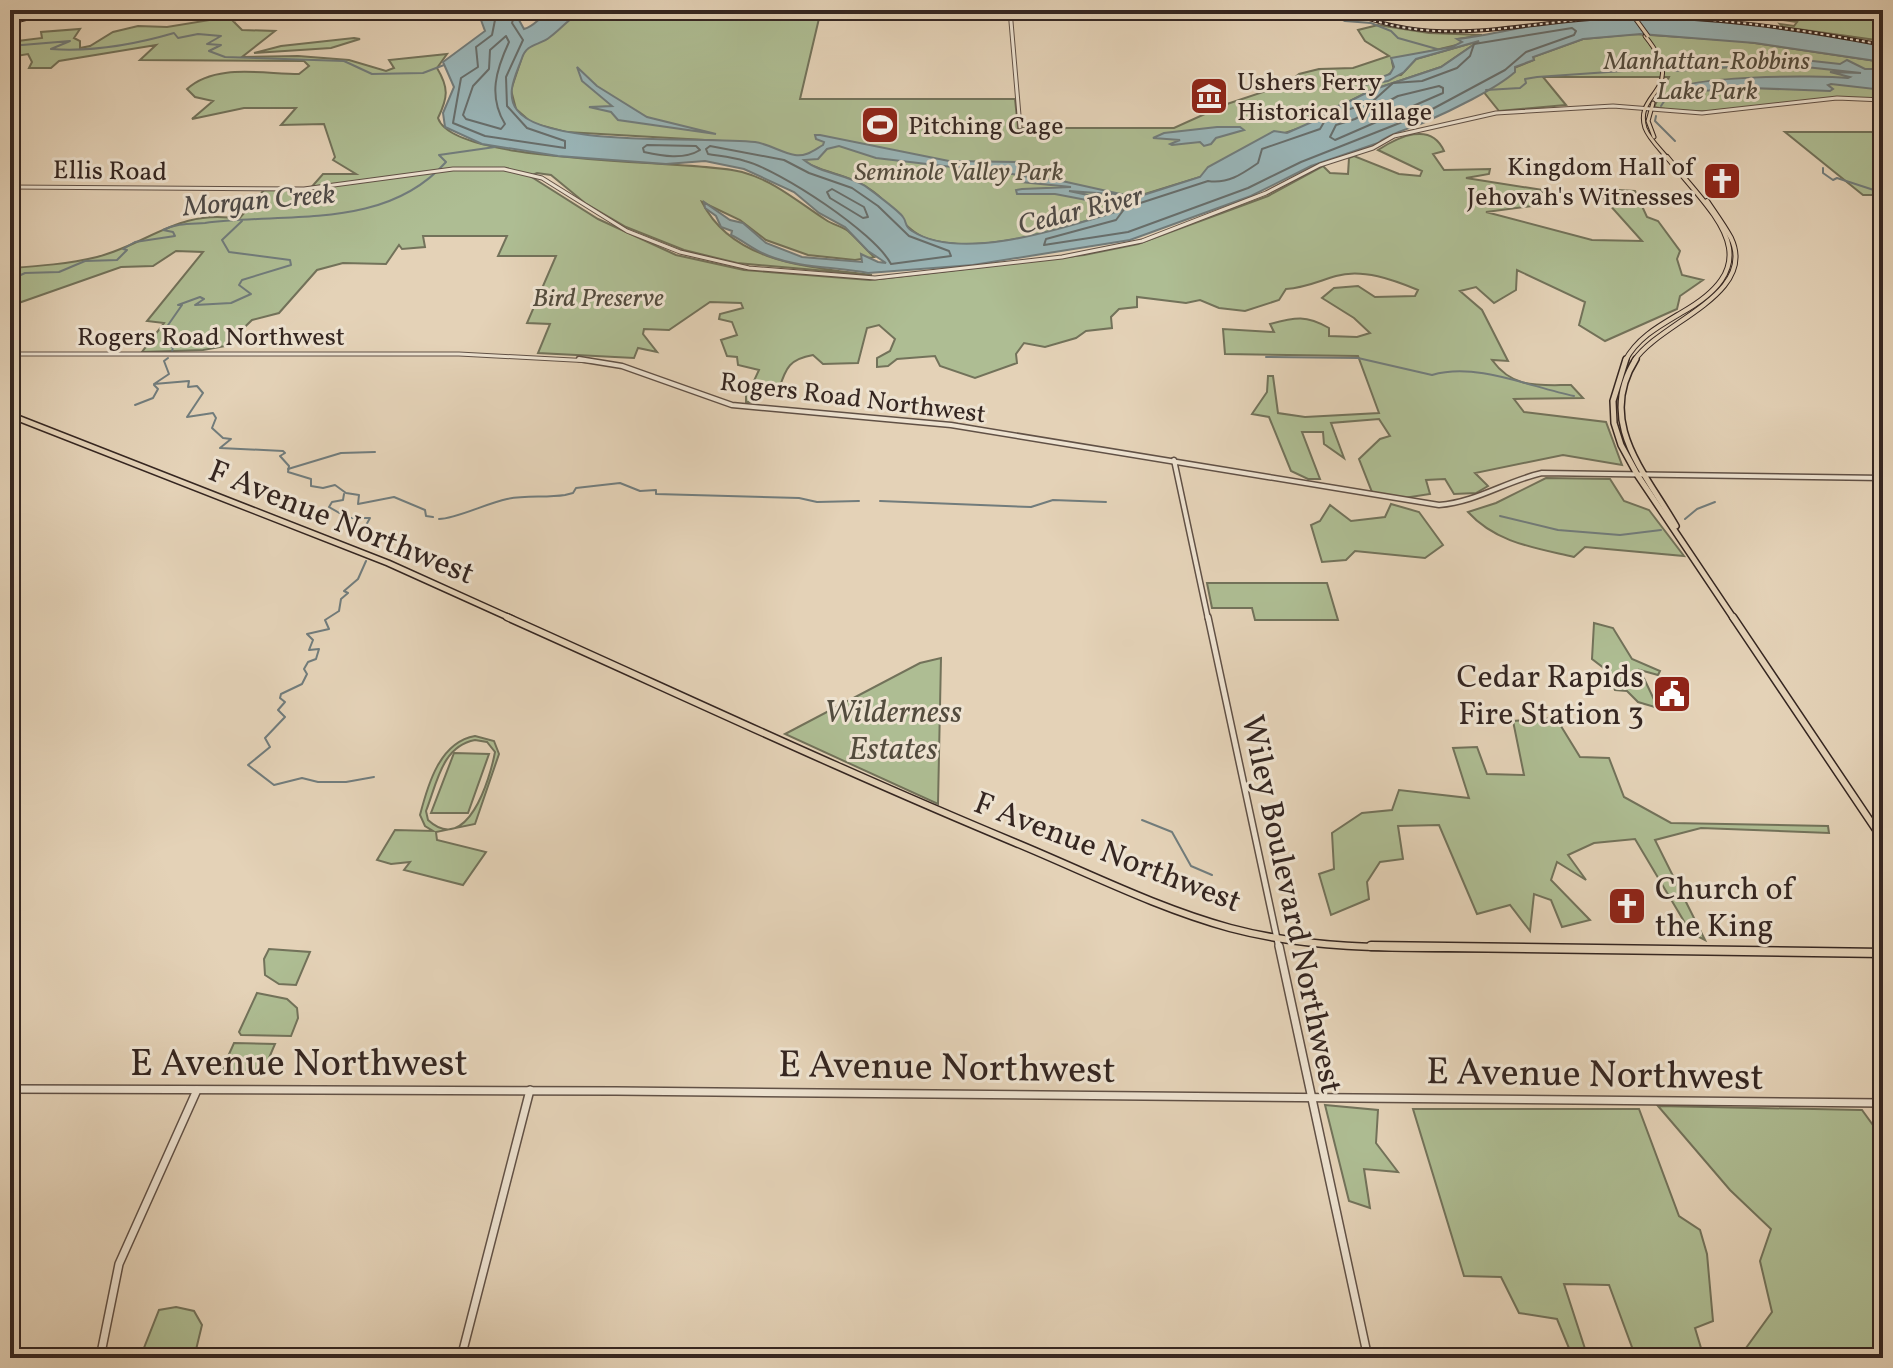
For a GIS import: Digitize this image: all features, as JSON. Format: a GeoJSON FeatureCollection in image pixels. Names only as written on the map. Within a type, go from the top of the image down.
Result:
{"type":"FeatureCollection","features":[{"type":"Feature","properties":{"kind":"highway"},"geometry":{"type":"LineString","coordinates":[[11,11],[29,10]]}},
{"type":"Feature","properties":{"kind":"highway"},"geometry":{"type":"LineString","coordinates":[[10,22],[57,10]]}},
{"type":"Feature","properties":{"kind":"main road"},"geometry":{"type":"LineString","coordinates":[[1629,12],[1667,64],[1666,75],[1647,109],[1651,131],[1723,220],[1736,245],[1737,262],[1732,277],[1718,296],[1659,332],[1637,352],[1629,366],[1619,413],[1628,445],[1641,476],[1883,840]]}},
{"type":"Feature","properties":{"kind":"main road","name":"F Avenue Northwest"},"geometry":{"type":"LineString","coordinates":[[10,415],[354,548],[890,790],[1207,921],[1275,937],[1335,945],[1883,953]]}},
{"type":"Feature","properties":{"kind":"street"},"geometry":{"type":"LineString","coordinates":[[604,12],[626,10]]}},
{"type":"Feature","properties":{"kind":"street"},"geometry":{"type":"LineString","coordinates":[[1010,10],[1020,127]]}},
{"type":"Feature","properties":{"kind":"street","name":"Ellis Road"},"geometry":{"type":"LineString","coordinates":[[10,187],[304,189],[448,170],[490,168],[532,174],[627,231],[703,259],[749,268],[875,278],[1062,257],[1142,241],[1266,193],[1320,165],[1373,148],[1394,136],[1449,122],[1533,109],[1613,106],[1702,113],[1837,98],[1883,100]]}},
{"type":"Feature","properties":{"kind":"street","name":"Rogers Road Northwest"},"geometry":{"type":"LineString","coordinates":[[10,354],[448,354],[574,358],[622,366],[732,405],[941,424],[1439,505],[1476,501],[1511,481],[1531,475],[1883,478]]}},
{"type":"Feature","properties":{"kind":"street","name":"Wiley Boulevard Northwest"},"geometry":{"type":"LineString","coordinates":[[1174,460],[1368,1358]]}},
{"type":"Feature","properties":{"kind":"street","name":"E Avenue Northwest"},"geometry":{"type":"LineString","coordinates":[[10,1089],[530,1090],[1883,1103]]}},
{"type":"Feature","properties":{"kind":"street"},"geometry":{"type":"LineString","coordinates":[[100,1358],[119,1264],[197,1089]]}},
{"type":"Feature","properties":{"kind":"street"},"geometry":{"type":"LineString","coordinates":[[461,1358],[530,1090]]}},
{"type":"Feature","properties":{"kind":"green space","name":"Bird Preserve"},"geometry":{"type":"Polygon","coordinates":[[[210,10],[229,10],[243,18],[233,21],[242,30],[275,31],[242,57],[298,56],[349,60],[386,71],[394,68],[389,60],[447,54],[437,68],[446,93],[438,118],[453,134],[485,145],[528,153],[742,172],[776,186],[829,222],[846,229],[874,257],[855,260],[808,255],[766,240],[740,220],[702,202],[716,223],[753,250],[800,265],[872,275],[737,263],[684,250],[626,227],[585,203],[551,175],[537,173],[530,176],[598,219],[676,255],[744,270],[870,280],[1084,255],[1138,244],[1268,196],[1323,166],[1330,173],[1348,174],[1349,158],[1354,156],[1399,174],[1420,176],[1422,171],[1378,150],[1395,140],[1423,134],[1431,136],[1444,151],[1433,154],[1444,170],[1490,169],[1489,174],[1466,178],[1549,191],[1533,193],[1532,206],[1486,212],[1592,240],[1642,241],[1598,192],[1600,189],[1635,191],[1647,217],[1658,221],[1680,251],[1677,259],[1682,275],[1703,280],[1680,296],[1677,309],[1605,341],[1579,325],[1585,302],[1517,270],[1516,290],[1494,303],[1476,287],[1460,291],[1482,310],[1508,361],[1492,360],[1500,369],[1518,381],[1571,385],[1583,398],[1514,399],[1524,412],[1606,422],[1622,465],[1563,455],[1475,473],[1488,486],[1476,493],[1454,494],[1445,479],[1426,480],[1430,494],[1404,498],[1372,492],[1359,459],[1380,439],[1390,436],[1379,419],[1331,423],[1344,458],[1324,444],[1323,432],[1302,432],[1320,479],[1308,479],[1291,471],[1269,417],[1252,414],[1267,392],[1268,376],[1273,376],[1278,413],[1305,417],[1379,413],[1358,356],[1225,354],[1223,329],[1274,332],[1270,324],[1301,318],[1329,328],[1329,336],[1357,337],[1370,333],[1354,318],[1322,298],[1334,288],[1358,286],[1375,297],[1415,296],[1418,290],[1367,274],[1346,274],[1286,289],[1279,300],[1245,311],[1219,308],[1200,300],[1186,303],[1137,297],[1137,307],[1119,309],[1111,317],[1112,328],[1086,331],[1076,338],[1045,347],[1024,343],[1016,354],[1017,363],[975,378],[940,366],[935,356],[897,359],[888,366],[877,367],[877,358],[890,351],[895,339],[879,325],[867,328],[858,363],[823,364],[813,355],[799,359],[787,370],[779,389],[766,393],[758,402],[746,402],[746,389],[759,370],[738,365],[737,357],[727,356],[721,340],[737,335],[732,322],[719,319],[720,314],[743,308],[741,303],[710,302],[669,330],[644,329],[643,334],[657,352],[638,348],[634,358],[538,353],[550,324],[527,323],[556,256],[498,256],[507,236],[423,236],[425,247],[402,249],[399,245],[386,264],[343,263],[317,270],[279,313],[252,320],[225,346],[203,350],[142,352],[164,323],[147,321],[203,252],[176,251],[153,266],[121,267],[10,306],[10,268],[97,257],[199,218],[239,219],[264,190],[309,190],[323,174],[356,174],[333,160],[335,157],[324,124],[281,125],[296,108],[244,108],[192,119],[213,101],[195,97],[187,89],[198,81],[225,73],[299,74],[309,66],[304,61],[140,60],[156,45],[59,61],[51,68],[29,68],[32,62],[28,54],[10,57],[10,42],[42,38],[41,32],[80,29],[74,38],[80,41],[80,48],[90,46],[113,32],[138,26],[167,27],[210,20],[210,10]]]}},
{"type":"Feature","properties":{"kind":"green space","name":"Seminole Valley Park"},"geometry":{"type":"Polygon","coordinates":[[[590,10],[821,10],[800,99],[1015,99],[1018,128],[1174,128],[1227,104],[1287,84],[1299,74],[1319,69],[1353,68],[1389,56],[1365,41],[1358,30],[1378,25],[1429,33],[1482,35],[1458,39],[1462,40],[1461,44],[1398,59],[1392,62],[1394,70],[1387,76],[1401,75],[1416,59],[1479,41],[1441,67],[1372,90],[1342,105],[1308,113],[1315,114],[1313,118],[1332,113],[1306,126],[1257,142],[1222,160],[1200,177],[1109,205],[1108,209],[1135,203],[1119,211],[1024,237],[974,244],[950,243],[920,236],[867,187],[757,143],[566,132],[532,123],[516,109],[511,90],[523,54],[529,46],[547,39],[575,16],[572,14],[590,10]]]}},
{"type":"Feature","properties":{"kind":"green space"},"geometry":{"type":"Polygon","coordinates":[[[1803,10],[1862,10],[1883,14],[1883,41],[1783,27],[1780,24],[1794,26],[1797,22],[1761,17],[1803,10]]]}},
{"type":"Feature","properties":{"kind":"green space","name":"Manhattan-Robbins Lake Park"},"geometry":{"type":"Polygon","coordinates":[[[1635,34],[1741,41],[1883,62],[1883,99],[1854,98],[1682,111],[1654,107],[1669,77],[1543,77],[1566,105],[1499,111],[1483,91],[1502,81],[1514,68],[1534,60],[1533,57],[1583,39],[1635,34]]]}},
{"type":"Feature","properties":{"kind":"green space"},"geometry":{"type":"Polygon","coordinates":[[[360,39],[331,48],[254,53],[281,46],[360,39]]]}},
{"type":"Feature","properties":{"kind":"green space"},"geometry":{"type":"Polygon","coordinates":[[[1785,132],[1883,132],[1883,195],[1863,195],[1785,132]]]}},
{"type":"Feature","properties":{"kind":"green space"},"geometry":{"type":"Polygon","coordinates":[[[1546,478],[1610,479],[1624,501],[1649,510],[1684,556],[1585,547],[1574,557],[1504,537],[1491,531],[1468,512],[1496,503],[1546,478]]]}},
{"type":"Feature","properties":{"kind":"green space"},"geometry":{"type":"Polygon","coordinates":[[[1391,504],[1419,512],[1443,545],[1425,558],[1355,551],[1346,560],[1322,562],[1311,525],[1320,521],[1330,505],[1351,521],[1385,517],[1391,504]]]}},
{"type":"Feature","properties":{"kind":"green space"},"geometry":{"type":"Polygon","coordinates":[[[1207,583],[1327,583],[1338,620],[1255,620],[1252,608],[1212,608],[1207,583]]]}},
{"type":"Feature","properties":{"kind":"green space"},"geometry":{"type":"Polygon","coordinates":[[[1594,623],[1613,628],[1632,659],[1660,671],[1658,675],[1640,670],[1658,708],[1638,702],[1627,691],[1615,690],[1605,669],[1592,659],[1594,623]]]}},
{"type":"Feature","properties":{"kind":"green space","name":"Wilderness Estates"},"geometry":{"type":"Polygon","coordinates":[[[941,658],[938,804],[785,734],[920,663],[941,658]]]}},
{"type":"Feature","properties":{"kind":"green space"},"geometry":{"type":"Polygon","coordinates":[[[1556,718],[1580,757],[1609,758],[1624,797],[1671,823],[1828,826],[1829,833],[1701,828],[1655,840],[1705,940],[1691,933],[1635,839],[1594,843],[1568,855],[1586,880],[1557,862],[1551,880],[1590,920],[1562,927],[1551,900],[1534,894],[1530,931],[1510,905],[1477,914],[1439,825],[1398,826],[1403,859],[1380,862],[1367,882],[1369,899],[1331,915],[1319,874],[1334,869],[1332,833],[1362,813],[1392,810],[1399,790],[1469,798],[1453,748],[1477,747],[1487,774],[1524,775],[1513,721],[1556,718]]]}},
{"type":"Feature","properties":{"kind":"green space"},"geometry":{"type":"Polygon","coordinates":[[[475,736],[494,741],[499,754],[475,824],[436,832],[437,840],[486,852],[463,885],[404,870],[410,862],[391,864],[377,860],[395,830],[433,831],[425,826],[420,815],[437,766],[453,747],[475,736]],[[475,740],[464,744],[442,767],[426,811],[428,820],[442,829],[454,828],[465,821],[482,795],[495,752],[487,742],[475,740]]]}},
{"type":"Feature","properties":{"kind":"green space"},"geometry":{"type":"Polygon","coordinates":[[[454,753],[489,754],[468,813],[431,813],[454,753]]]}},
{"type":"Feature","properties":{"kind":"green space"},"geometry":{"type":"Polygon","coordinates":[[[269,949],[310,952],[296,985],[279,984],[265,975],[264,959],[269,949]]]}},
{"type":"Feature","properties":{"kind":"green space"},"geometry":{"type":"Polygon","coordinates":[[[257,993],[287,999],[297,1008],[298,1018],[291,1036],[241,1035],[239,1032],[257,993]]]}},
{"type":"Feature","properties":{"kind":"green space"},"geometry":{"type":"Polygon","coordinates":[[[234,1043],[275,1044],[263,1072],[221,1072],[234,1043]]]}},
{"type":"Feature","properties":{"kind":"green space"},"geometry":{"type":"Polygon","coordinates":[[[1325,1105],[1378,1110],[1376,1143],[1398,1172],[1364,1169],[1370,1208],[1349,1201],[1325,1105]]]}},
{"type":"Feature","properties":{"kind":"green space"},"geometry":{"type":"Polygon","coordinates":[[[1658,1106],[1862,1110],[1883,1139],[1883,1358],[1747,1358],[1746,1348],[1772,1312],[1760,1261],[1771,1229],[1730,1190],[1658,1106]]]}},
{"type":"Feature","properties":{"kind":"green space"},"geometry":{"type":"Polygon","coordinates":[[[1413,1109],[1639,1109],[1679,1216],[1700,1230],[1707,1254],[1713,1321],[1695,1328],[1704,1358],[1636,1358],[1609,1285],[1564,1284],[1588,1358],[1573,1358],[1557,1319],[1519,1313],[1501,1277],[1464,1276],[1413,1109]]]}},
{"type":"Feature","properties":{"kind":"green space"},"geometry":{"type":"Polygon","coordinates":[[[176,1307],[194,1311],[202,1325],[194,1358],[140,1358],[159,1310],[176,1307]]]}},
{"type":"Feature","properties":{"kind":"water"},"geometry":{"type":"Polygon","coordinates":[[[491,10],[529,10],[519,20],[524,29],[552,12],[590,10],[573,17],[546,40],[530,47],[522,58],[513,84],[512,98],[517,110],[533,122],[559,130],[627,138],[755,142],[799,155],[823,145],[824,142],[816,139],[815,135],[820,135],[949,161],[1020,162],[1034,167],[1027,169],[1029,173],[1022,176],[1125,195],[1069,191],[1111,200],[1097,202],[1055,194],[1017,194],[1016,190],[1022,189],[1071,187],[1021,182],[1017,177],[1020,175],[876,158],[839,146],[827,149],[818,159],[804,160],[865,186],[901,214],[912,231],[933,240],[958,244],[1014,239],[1119,211],[1134,203],[1113,209],[1106,207],[1200,177],[1208,167],[1274,131],[1287,133],[1330,114],[1305,120],[1312,114],[1305,114],[1342,105],[1372,90],[1441,67],[1479,41],[1416,59],[1404,72],[1388,81],[1358,86],[1390,74],[1394,67],[1391,58],[1452,47],[1462,42],[1457,39],[1571,20],[1688,19],[1806,32],[1883,45],[1883,62],[1755,43],[1641,34],[1583,39],[1533,57],[1534,60],[1515,67],[1515,72],[1507,79],[1485,92],[1378,143],[1311,166],[1251,196],[1130,240],[973,265],[868,273],[781,260],[759,251],[731,235],[732,231],[721,227],[716,216],[705,208],[704,202],[730,220],[743,223],[766,243],[802,257],[862,262],[861,254],[886,263],[868,251],[845,227],[819,213],[794,192],[744,169],[705,161],[666,164],[558,156],[482,144],[445,127],[443,113],[454,87],[443,62],[485,31],[481,20],[491,10]]]}},
{"type":"Feature","properties":{"kind":"water"},"geometry":{"type":"Polygon","coordinates":[[[1785,58],[1840,64],[1847,60],[1865,69],[1883,69],[1883,75],[1880,75],[1883,76],[1883,90],[1831,84],[1828,85],[1833,89],[1830,91],[1750,88],[1669,93],[1679,87],[1723,80],[1848,78],[1830,72],[1861,73],[1778,64],[1674,71],[1679,69],[1678,65],[1697,66],[1713,59],[1716,59],[1712,62],[1761,62],[1785,58]]]}},
{"type":"Feature","properties":{"kind":"water"},"geometry":{"type":"Polygon","coordinates":[[[577,67],[597,86],[647,117],[716,134],[618,120],[611,112],[589,107],[612,106],[582,81],[577,67]]]}},
{"type":"Feature","properties":{"kind":"water"},"geometry":{"type":"Polygon","coordinates":[[[1240,127],[1244,130],[1216,138],[1204,146],[1200,142],[1172,145],[1180,140],[1153,138],[1164,133],[1240,127]]]}},
{"type":"Feature","properties":{"kind":"waterway"},"geometry":{"type":"LineString","coordinates":[[1320,10],[1341,15],[1333,15],[1345,21],[1371,23],[1391,31],[1398,38],[1437,49]]}},
{"type":"Feature","properties":{"kind":"waterway"},"geometry":{"type":"LineString","coordinates":[[10,46],[70,41],[51,49],[98,48],[174,33],[178,38],[198,34],[221,36],[207,44],[221,45],[209,51],[225,57],[344,61],[372,74],[423,73],[444,65]]}},
{"type":"Feature","properties":{"kind":"waterway"},"geometry":{"type":"LineString","coordinates":[[1486,90],[1520,88],[1526,83],[1525,79],[1537,77],[1652,69]]}},
{"type":"Feature","properties":{"kind":"waterway"},"geometry":{"type":"LineString","coordinates":[[1661,106],[1667,97]]}},
{"type":"Feature","properties":{"kind":"waterway"},"geometry":{"type":"LineString","coordinates":[[1656,116],[1655,121],[1675,141]]}},
{"type":"Feature","properties":{"kind":"waterway","name":"Morgan Creek"},"geometry":{"type":"LineString","coordinates":[[10,280],[25,273],[59,272],[85,261],[117,260],[127,250],[123,249],[135,242],[175,236],[173,232],[163,230],[178,225],[301,217],[365,209],[394,199],[421,184],[446,162],[439,155],[495,147]]}},
{"type":"Feature","properties":{"kind":"waterway"},"geometry":{"type":"LineString","coordinates":[[1823,168],[1823,173],[1833,180],[1837,178],[1883,193]]}},
{"type":"Feature","properties":{"kind":"waterway"},"geometry":{"type":"LineString","coordinates":[[172,352],[173,347],[168,346],[166,328],[182,305],[178,305],[200,297],[204,299],[195,305],[231,303],[251,294],[239,285],[242,280],[291,265],[290,260],[229,252],[222,240],[242,221]]}},
{"type":"Feature","properties":{"kind":"waterway"},"geometry":{"type":"LineString","coordinates":[[1266,357],[1358,358],[1432,375],[1449,372],[1485,374],[1574,396]]}},
{"type":"Feature","properties":{"kind":"waterway"},"geometry":{"type":"LineString","coordinates":[[168,358],[164,361],[169,374],[154,384],[189,381],[188,387],[197,386],[203,393],[187,417],[213,413],[216,418],[212,428],[223,438],[231,439],[220,448],[283,451],[285,453],[280,456],[289,469]]}},
{"type":"Feature","properties":{"kind":"waterway"},"geometry":{"type":"LineString","coordinates":[[135,405],[153,398],[158,389],[154,385]]}},
{"type":"Feature","properties":{"kind":"waterway"},"geometry":{"type":"LineString","coordinates":[[289,469],[341,453],[375,452]]}},
{"type":"Feature","properties":{"kind":"waterway"},"geometry":{"type":"LineString","coordinates":[[289,469],[288,472],[311,479],[311,486],[323,488],[335,485],[346,493],[359,495],[358,504],[394,497],[425,510],[426,516],[433,517]]}},
{"type":"Feature","properties":{"kind":"waterway"},"geometry":{"type":"LineString","coordinates":[[439,519],[507,499],[565,495],[573,493],[576,488],[620,483],[640,491],[656,490],[656,494],[799,498],[817,502],[859,501]]}},
{"type":"Feature","properties":{"kind":"waterway"},"geometry":{"type":"LineString","coordinates":[[344,494],[343,500],[332,502],[329,507],[348,518],[370,518],[365,527],[372,528],[374,536],[377,536],[374,547]]}},
{"type":"Feature","properties":{"kind":"waterway"},"geometry":{"type":"LineString","coordinates":[[880,501],[1031,507],[1053,500],[1106,502]]}},
{"type":"Feature","properties":{"kind":"waterway"},"geometry":{"type":"LineString","coordinates":[[1685,519],[1697,509],[1715,502]]}},
{"type":"Feature","properties":{"kind":"waterway"},"geometry":{"type":"LineString","coordinates":[[1500,516],[1558,530],[1620,535],[1661,530]]}},
{"type":"Feature","properties":{"kind":"waterway"},"geometry":{"type":"LineString","coordinates":[[366,561],[358,579],[344,591],[348,593],[341,599],[339,611],[325,620],[329,629],[307,634],[313,640],[309,650],[319,649],[316,659],[308,662],[304,669],[307,674],[302,684],[281,694],[280,698],[285,702],[278,710],[285,717],[265,738],[270,747],[248,765],[274,785],[302,778],[318,782],[346,782],[374,777]]}},
{"type":"Feature","properties":{"kind":"waterway"},"geometry":{"type":"LineString","coordinates":[[1142,820],[1172,832],[1191,866],[1212,875]]}},
{"type":"Feature","properties":{"kind":"waterway"},"geometry":{"type":"LineString","coordinates":[[1237,1352],[1240,1358]]}},
{"type":"Feature","properties":{"kind":"railway"},"geometry":{"type":"LineString","coordinates":[[1345,10],[1381,23],[1417,29],[1486,30],[1591,19],[1660,17],[1756,25],[1883,45]]}},
{"type":"Feature","properties":{"kind":"place","name":"Ushers Ferry Historical Village"},"geometry":{"type":"Point","coordinates":[1209,96]}},
{"type":"Feature","properties":{"kind":"place","name":"Pitching Cage"},"geometry":{"type":"Point","coordinates":[880,125]}},
{"type":"Feature","properties":{"kind":"place","name":"Kingdom Hall of Jehovah's Witnesses"},"geometry":{"type":"Point","coordinates":[1722,181]}},
{"type":"Feature","properties":{"kind":"place","name":"Cedar Rapids Fire Station 3"},"geometry":{"type":"Point","coordinates":[1672,694]}},
{"type":"Feature","properties":{"kind":"place","name":"Church of the King"},"geometry":{"type":"Point","coordinates":[1627,906]}},
{"type":"Feature","properties":{"kind":"water label","name":"Cedar River"},"geometry":{"type":"Point","coordinates":[1080,209]}}]}
